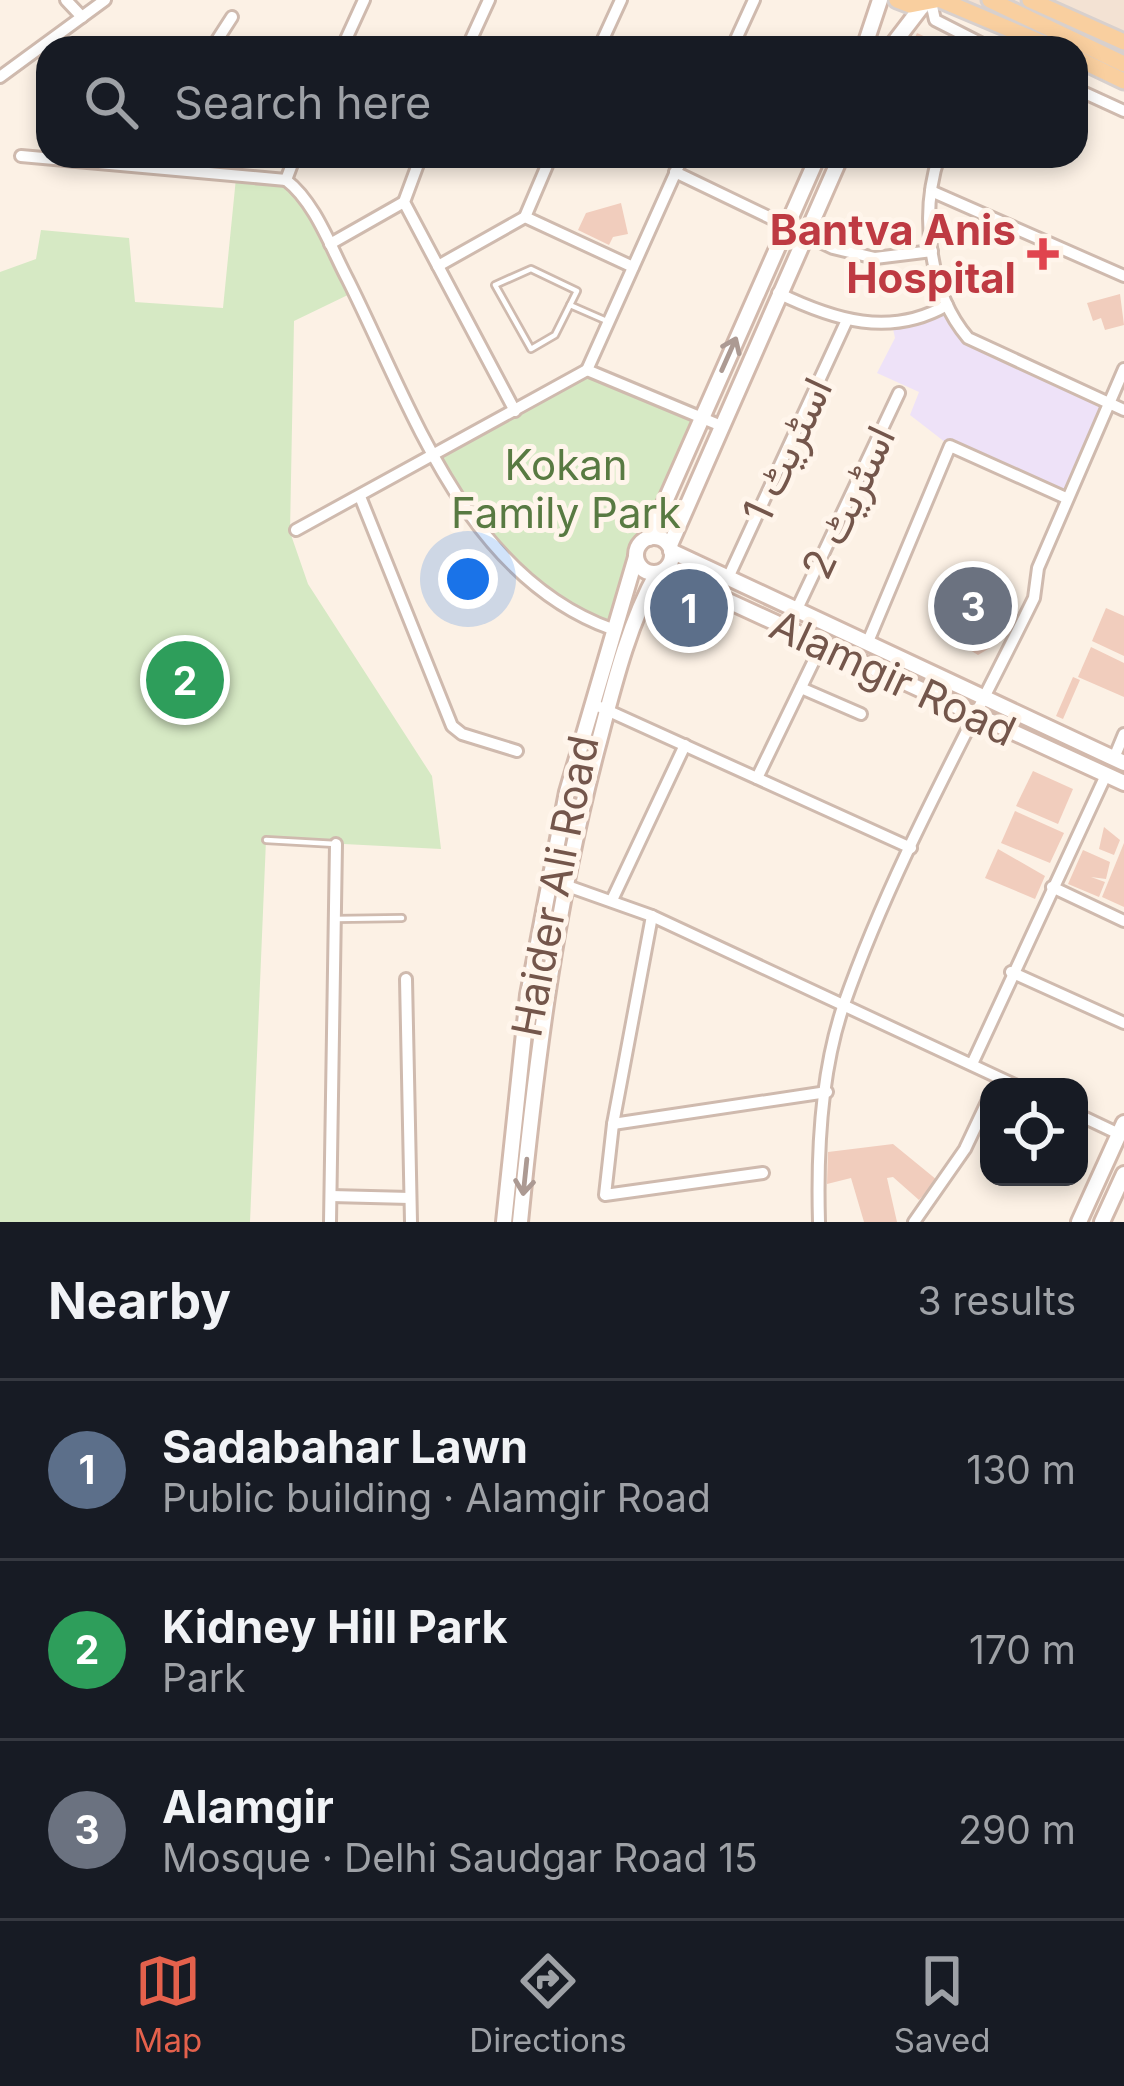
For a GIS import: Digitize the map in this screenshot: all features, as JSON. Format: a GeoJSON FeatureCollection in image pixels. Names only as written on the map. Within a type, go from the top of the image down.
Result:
{"type":"FeatureCollection","features":[{"type":"Feature","properties":{"kind":"main road"},"geometry":{"type":"LineString","coordinates":[[868,36],[880,0]]}},
{"type":"Feature","properties":{"kind":"main road"},"geometry":{"type":"LineString","coordinates":[[897,0],[965,6],[1028,36]]}},
{"type":"Feature","properties":{"kind":"main road"},"geometry":{"type":"LineString","coordinates":[[990,0],[1065,36]]}},
{"type":"Feature","properties":{"kind":"main road"},"geometry":{"type":"LineString","coordinates":[[1030,0],[1124,42]]}},
{"type":"Feature","properties":{"kind":"main road"},"geometry":{"type":"LineString","coordinates":[[1051,0],[1124,32]]}},
{"type":"Feature","properties":{"kind":"main road"},"geometry":{"type":"LineString","coordinates":[[901,36],[932,2]]}},
{"type":"Feature","properties":{"kind":"main road"},"geometry":{"type":"LineString","coordinates":[[1088,47],[1124,64]]}},
{"type":"Feature","properties":{"kind":"main road"},"geometry":{"type":"LineString","coordinates":[[1088,64],[1124,81]]}},
{"type":"Feature","properties":{"kind":"main road"},"geometry":{"type":"LineString","coordinates":[[649,538],[813,168]]}},
{"type":"Feature","properties":{"kind":"main road"},"geometry":{"type":"LineString","coordinates":[[670,548],[719,424],[836,168]]}},
{"type":"Feature","properties":{"kind":"main road","name":"Alamgir Road"},"geometry":{"type":"LineString","coordinates":[[649,538],[727,580],[1119,760]]}},
{"type":"Feature","properties":{"kind":"main road","name":"Haider Ali Road"},"geometry":{"type":"LineString","coordinates":[[520,1222],[558,882],[592,702],[636,557],[649,538]]}},
{"type":"Feature","properties":{"kind":"main road","name":"Haider Ali Road"},"geometry":{"type":"LineString","coordinates":[[503,1222],[528,995],[607,710],[670,548]]}},
{"type":"Feature","properties":{"kind":"main road","name":"Alamgir Road"},"geometry":{"type":"LineString","coordinates":[[636,557],[642,569],[660,572],[1124,783]]}},
{"type":"Feature","properties":{"kind":"main road"},"geometry":{"type":"LineString","coordinates":[[1079,1222],[1121,1128]]}},
{"type":"Feature","properties":{"kind":"main road"},"geometry":{"type":"LineString","coordinates":[[1102,1222],[1124,1174]]}},
{"type":"Feature","properties":{"kind":"street"},"geometry":{"type":"LineString","coordinates":[[66,0],[82,17]]}},
{"type":"Feature","properties":{"kind":"street"},"geometry":{"type":"LineString","coordinates":[[56,36],[105,0]]}},
{"type":"Feature","properties":{"kind":"street"},"geometry":{"type":"LineString","coordinates":[[348,36],[364,0]]}},
{"type":"Feature","properties":{"kind":"street"},"geometry":{"type":"LineString","coordinates":[[472,36],[489,0]]}},
{"type":"Feature","properties":{"kind":"street"},"geometry":{"type":"LineString","coordinates":[[604,36],[621,0]]}},
{"type":"Feature","properties":{"kind":"street"},"geometry":{"type":"LineString","coordinates":[[738,36],[754,0]]}},
{"type":"Feature","properties":{"kind":"street"},"geometry":{"type":"LineString","coordinates":[[932,2],[935,20],[966,36]]}},
{"type":"Feature","properties":{"kind":"street"},"geometry":{"type":"LineString","coordinates":[[220,36],[232,17]]}},
{"type":"Feature","properties":{"kind":"street"},"geometry":{"type":"LineString","coordinates":[[994,36],[1000,23]]}},
{"type":"Feature","properties":{"kind":"street"},"geometry":{"type":"LineString","coordinates":[[0,77],[36,51]]}},
{"type":"Feature","properties":{"kind":"street"},"geometry":{"type":"LineString","coordinates":[[0,54],[12,69]]}},
{"type":"Feature","properties":{"kind":"street"},"geometry":{"type":"LineString","coordinates":[[1088,94],[1124,111]]}},
{"type":"Feature","properties":{"kind":"street"},"geometry":{"type":"LineString","coordinates":[[21,156],[36,157]]}},
{"type":"Feature","properties":{"kind":"street"},"geometry":{"type":"LineString","coordinates":[[197,168],[286,179],[302,196],[435,455],[491,546],[555,602],[613,629]]}},
{"type":"Feature","properties":{"kind":"street"},"geometry":{"type":"LineString","coordinates":[[286,179],[291,168]]}},
{"type":"Feature","properties":{"kind":"street"},"geometry":{"type":"LineString","coordinates":[[330,244],[404,202],[417,168]]}},
{"type":"Feature","properties":{"kind":"street"},"geometry":{"type":"LineString","coordinates":[[438,266],[525,217],[546,168]]}},
{"type":"Feature","properties":{"kind":"street"},"geometry":{"type":"LineString","coordinates":[[296,530],[361,499],[587,370],[677,168]]}},
{"type":"Feature","properties":{"kind":"street"},"geometry":{"type":"LineString","coordinates":[[936,168],[931,191],[932,251],[947,305],[968,338],[1124,410]]}},
{"type":"Feature","properties":{"kind":"street"},"geometry":{"type":"LineString","coordinates":[[675,172],[806,237],[875,258],[932,251]]}},
{"type":"Feature","properties":{"kind":"street"},"geometry":{"type":"LineString","coordinates":[[931,191],[1124,276]]}},
{"type":"Feature","properties":{"kind":"street"},"geometry":{"type":"LineString","coordinates":[[404,202],[515,411]]}},
{"type":"Feature","properties":{"kind":"street"},"geometry":{"type":"LineString","coordinates":[[525,217],[633,267]]}},
{"type":"Feature","properties":{"kind":"street"},"geometry":{"type":"LineString","coordinates":[[778,293],[848,320],[908,322],[947,305]]}},
{"type":"Feature","properties":{"kind":"street","name":"اسٹریٹ 1"},"geometry":{"type":"LineString","coordinates":[[727,580],[848,320]]}},
{"type":"Feature","properties":{"kind":"street"},"geometry":{"type":"LineString","coordinates":[[587,370],[719,424]]}},
{"type":"Feature","properties":{"kind":"street"},"geometry":{"type":"LineString","coordinates":[[819,1222],[827,1092],[843,1007],[911,848],[1034,598],[1038,568],[1124,370]]}},
{"type":"Feature","properties":{"kind":"street","name":"اسٹریٹ 2"},"geometry":{"type":"LineString","coordinates":[[796,611],[899,393]]}},
{"type":"Feature","properties":{"kind":"street"},"geometry":{"type":"LineString","coordinates":[[867,644],[950,446],[1066,498]]}},
{"type":"Feature","properties":{"kind":"street"},"geometry":{"type":"LineString","coordinates":[[361,499],[452,725],[462,734],[518,751]]}},
{"type":"Feature","properties":{"kind":"street"},"geometry":{"type":"LineString","coordinates":[[757,778],[821,646]]}},
{"type":"Feature","properties":{"kind":"street"},"geometry":{"type":"LineString","coordinates":[[801,688],[861,714]]}},
{"type":"Feature","properties":{"kind":"street"},"geometry":{"type":"LineString","coordinates":[[592,702],[911,848]]}},
{"type":"Feature","properties":{"kind":"street"},"geometry":{"type":"LineString","coordinates":[[1119,760],[1124,734]]}},
{"type":"Feature","properties":{"kind":"street"},"geometry":{"type":"LineString","coordinates":[[612,900],[685,745]]}},
{"type":"Feature","properties":{"kind":"street"},"geometry":{"type":"LineString","coordinates":[[972,1064],[1106,775]]}},
{"type":"Feature","properties":{"kind":"street"},"geometry":{"type":"LineString","coordinates":[[330,1222],[335,844]]}},
{"type":"Feature","properties":{"kind":"street"},"geometry":{"type":"LineString","coordinates":[[558,882],[652,916],[972,1064],[991,1078]]}},
{"type":"Feature","properties":{"kind":"street"},"geometry":{"type":"LineString","coordinates":[[1052,887],[1124,921]]}},
{"type":"Feature","properties":{"kind":"street"},"geometry":{"type":"LineString","coordinates":[[652,916],[613,1124],[605,1195],[763,1173]]}},
{"type":"Feature","properties":{"kind":"street"},"geometry":{"type":"LineString","coordinates":[[1011,972],[1124,1022]]}},
{"type":"Feature","properties":{"kind":"street"},"geometry":{"type":"LineString","coordinates":[[406,979],[411,1222]]}},
{"type":"Feature","properties":{"kind":"street"},"geometry":{"type":"LineString","coordinates":[[613,1124],[827,1092]]}},
{"type":"Feature","properties":{"kind":"street"},"geometry":{"type":"LineString","coordinates":[[914,1222],[980,1117]]}},
{"type":"Feature","properties":{"kind":"street"},"geometry":{"type":"LineString","coordinates":[[1088,1118],[1121,1128]]}},
{"type":"Feature","properties":{"kind":"street"},"geometry":{"type":"LineString","coordinates":[[332,1196],[410,1198]]}},
{"type":"Feature","properties":{"kind":"lane"},"geometry":{"type":"LineString","coordinates":[[532,269],[577,291],[570,305],[555,335],[531,349],[495,285],[532,269]]}},
{"type":"Feature","properties":{"kind":"lane"},"geometry":{"type":"LineString","coordinates":[[570,305],[609,322]]}},
{"type":"Feature","properties":{"kind":"lane"},"geometry":{"type":"LineString","coordinates":[[266,840],[335,844]]}},
{"type":"Feature","properties":{"kind":"lane"},"geometry":{"type":"LineString","coordinates":[[337,919],[402,918]]}},
{"type":"Feature","properties":{"kind":"shaded area"},"geometry":{"type":"Polygon","coordinates":[[[908,0],[1124,0],[1124,85],[1088,68],[1088,36],[1016,36],[980,20],[908,0]]]}},
{"type":"Feature","properties":{"kind":"shaded area"},"geometry":{"type":"Polygon","coordinates":[[[947,305],[968,338],[1109,403],[1066,498],[950,446],[910,415],[919,392],[877,373],[895,338],[892,324],[947,305]]]}},
{"type":"Feature","properties":{"kind":"green space"},"geometry":{"type":"Polygon","coordinates":[[[236,178],[286,180],[305,201],[354,292],[294,321],[290,532],[308,584],[432,776],[441,849],[266,840],[250,1222],[0,1222],[0,272],[36,259],[41,230],[129,238],[135,302],[223,308],[236,178]]]}},
{"type":"Feature","properties":{"kind":"green space","name":"Kokan Family Park"},"geometry":{"type":"Polygon","coordinates":[[[587,370],[701,415],[612,629],[528,579],[471,512],[435,455],[587,370]]]}},
{"type":"Feature","properties":{"kind":"building"},"geometry":{"type":"Polygon","coordinates":[[[621,203],[628,234],[613,237],[609,245],[578,230],[586,213],[621,203]]]}},
{"type":"Feature","properties":{"kind":"building"},"geometry":{"type":"Polygon","coordinates":[[[1120,294],[1124,325],[1105,330],[1101,318],[1093,321],[1087,303],[1120,294]]]}},
{"type":"Feature","properties":{"kind":"building"},"geometry":{"type":"Polygon","coordinates":[[[969,574],[986,581],[995,577],[1018,616],[1007,621],[1010,628],[1002,631],[1000,642],[978,655],[944,634],[929,596],[969,574]]]}},
{"type":"Feature","properties":{"kind":"building"},"geometry":{"type":"Polygon","coordinates":[[[1106,608],[1124,616],[1124,656],[1092,641],[1106,608]]]}},
{"type":"Feature","properties":{"kind":"building"},"geometry":{"type":"Polygon","coordinates":[[[1091,647],[1124,663],[1124,697],[1078,677],[1091,647]]]}},
{"type":"Feature","properties":{"kind":"building"},"geometry":{"type":"Polygon","coordinates":[[[1073,677],[1080,680],[1063,719],[1056,716],[1073,677]]]}},
{"type":"Feature","properties":{"kind":"building"},"geometry":{"type":"Polygon","coordinates":[[[1033,771],[1073,789],[1058,824],[1016,806],[1033,771]]]}},
{"type":"Feature","properties":{"kind":"building"},"geometry":{"type":"Polygon","coordinates":[[[1015,811],[1064,833],[1050,863],[1001,843],[1015,811]]]}},
{"type":"Feature","properties":{"kind":"building"},"geometry":{"type":"Polygon","coordinates":[[[1104,827],[1120,840],[1114,855],[1099,849],[1104,827]]]}},
{"type":"Feature","properties":{"kind":"building"},"geometry":{"type":"Polygon","coordinates":[[[1124,843],[1124,907],[1102,897],[1124,843]]]}},
{"type":"Feature","properties":{"kind":"building"},"geometry":{"type":"Polygon","coordinates":[[[998,849],[1045,876],[1035,899],[985,878],[998,849]]]}},
{"type":"Feature","properties":{"kind":"building"},"geometry":{"type":"Polygon","coordinates":[[[1083,850],[1110,862],[1106,879],[1091,877],[1105,882],[1099,897],[1068,884],[1083,850]]]}},
{"type":"Feature","properties":{"kind":"building"},"geometry":{"type":"Polygon","coordinates":[[[893,1144],[937,1180],[919,1200],[893,1177],[887,1178],[897,1222],[864,1222],[851,1178],[827,1184],[828,1152],[893,1144]]]}},
{"type":"Feature","properties":{"kind":"place","name":"Bantva Anis Hospital"},"geometry":{"type":"Point","coordinates":[1043,254]}},
{"type":"Feature","properties":{"kind":"place","name":"Alamgir"},"geometry":{"type":"Point","coordinates":[973,606]}},
{"type":"Feature","properties":{"kind":"place","name":"Sadabahar Lawn"},"geometry":{"type":"Point","coordinates":[689,608]}},
{"type":"Feature","properties":{"kind":"place","name":"Kidney Hill Park"},"geometry":{"type":"Point","coordinates":[185,680]}}]}
